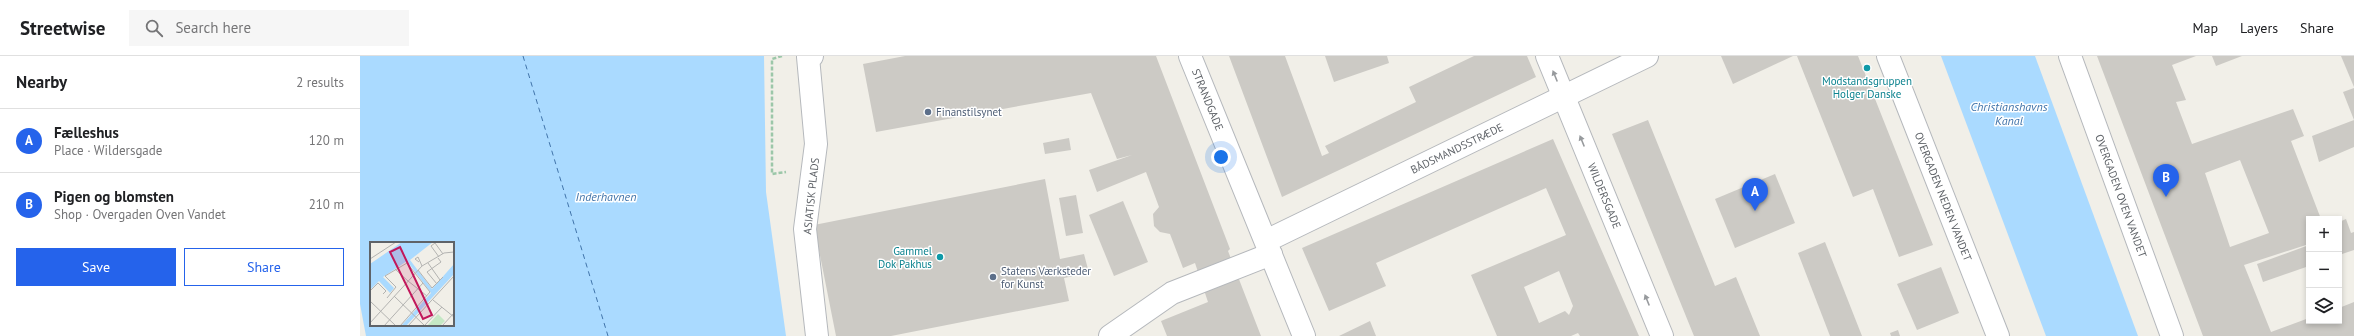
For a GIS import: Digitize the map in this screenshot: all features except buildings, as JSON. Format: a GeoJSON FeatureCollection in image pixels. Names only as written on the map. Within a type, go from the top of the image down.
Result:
{"type":"FeatureCollection","features":[{"type":"Feature","properties":{"kind":"street","name":"ASIATISK PLADS"},"geometry":{"type":"LineString","coordinates":[[810,56],[816,144],[805,229],[817,336]]}},
{"type":"Feature","properties":{"kind":"street","name":"STRANDGADE"},"geometry":{"type":"LineString","coordinates":[[1190,56],[1304,336]]}},
{"type":"Feature","properties":{"kind":"street","name":"WILDERSGADE"},"geometry":{"type":"LineString","coordinates":[[1547,56],[1662,336]]}},
{"type":"Feature","properties":{"kind":"street","name":"BÅDSMANDSSTRÆDE"},"geometry":{"type":"LineString","coordinates":[[1268,248],[1563,95],[1647,56]]}},
{"type":"Feature","properties":{"kind":"street","name":"OVERGADEN NEDEN VANDET"},"geometry":{"type":"LineString","coordinates":[[1888,56],[1998,336]]}},
{"type":"Feature","properties":{"kind":"street","name":"OVERGADEN OVEN VANDET"},"geometry":{"type":"LineString","coordinates":[[2070,56],[2172,336]]}},
{"type":"Feature","properties":{"kind":"street"},"geometry":{"type":"LineString","coordinates":[[1110,336],[1172,293],[1268,248]]}},
{"type":"Feature","properties":{"kind":"path"},"geometry":{"type":"LineString","coordinates":[[772,169],[772,59],[782,56]]}},
{"type":"Feature","properties":{"kind":"water","name":"Inderhavnen"},"geometry":{"type":"Polygon","coordinates":[[[360,56],[764,56],[766,192],[786,336],[366,336],[360,304],[360,56]]]}},
{"type":"Feature","properties":{"kind":"water","name":"Christianshavns Kanal"},"geometry":{"type":"Polygon","coordinates":[[[1941,56],[2035,56],[2138,336],[2046,336],[1941,56]]]}},
{"type":"Feature","properties":{"kind":"ferry route"},"geometry":{"type":"LineString","coordinates":[[523,56],[608,336]]}},
{"type":"Feature","properties":{"kind":"place","name":"Modstandsgruppen Holger Danske"},"geometry":{"type":"Point","coordinates":[1867,68]}},
{"type":"Feature","properties":{"kind":"place","name":"Finanstilsynet"},"geometry":{"type":"Point","coordinates":[928,112]}},
{"type":"Feature","properties":{"kind":"place","name":"Pigen og blomsten"},"geometry":{"type":"Point","coordinates":[2166,197]}},
{"type":"Feature","properties":{"kind":"place","name":"Fælleshus"},"geometry":{"type":"Point","coordinates":[1755,211]}},
{"type":"Feature","properties":{"kind":"place","name":"Gammel Dok Pakhus"},"geometry":{"type":"Point","coordinates":[940,257]}},
{"type":"Feature","properties":{"kind":"place","name":"Statens Værksteder for Kunst"},"geometry":{"type":"Point","coordinates":[993,277]}}]}
